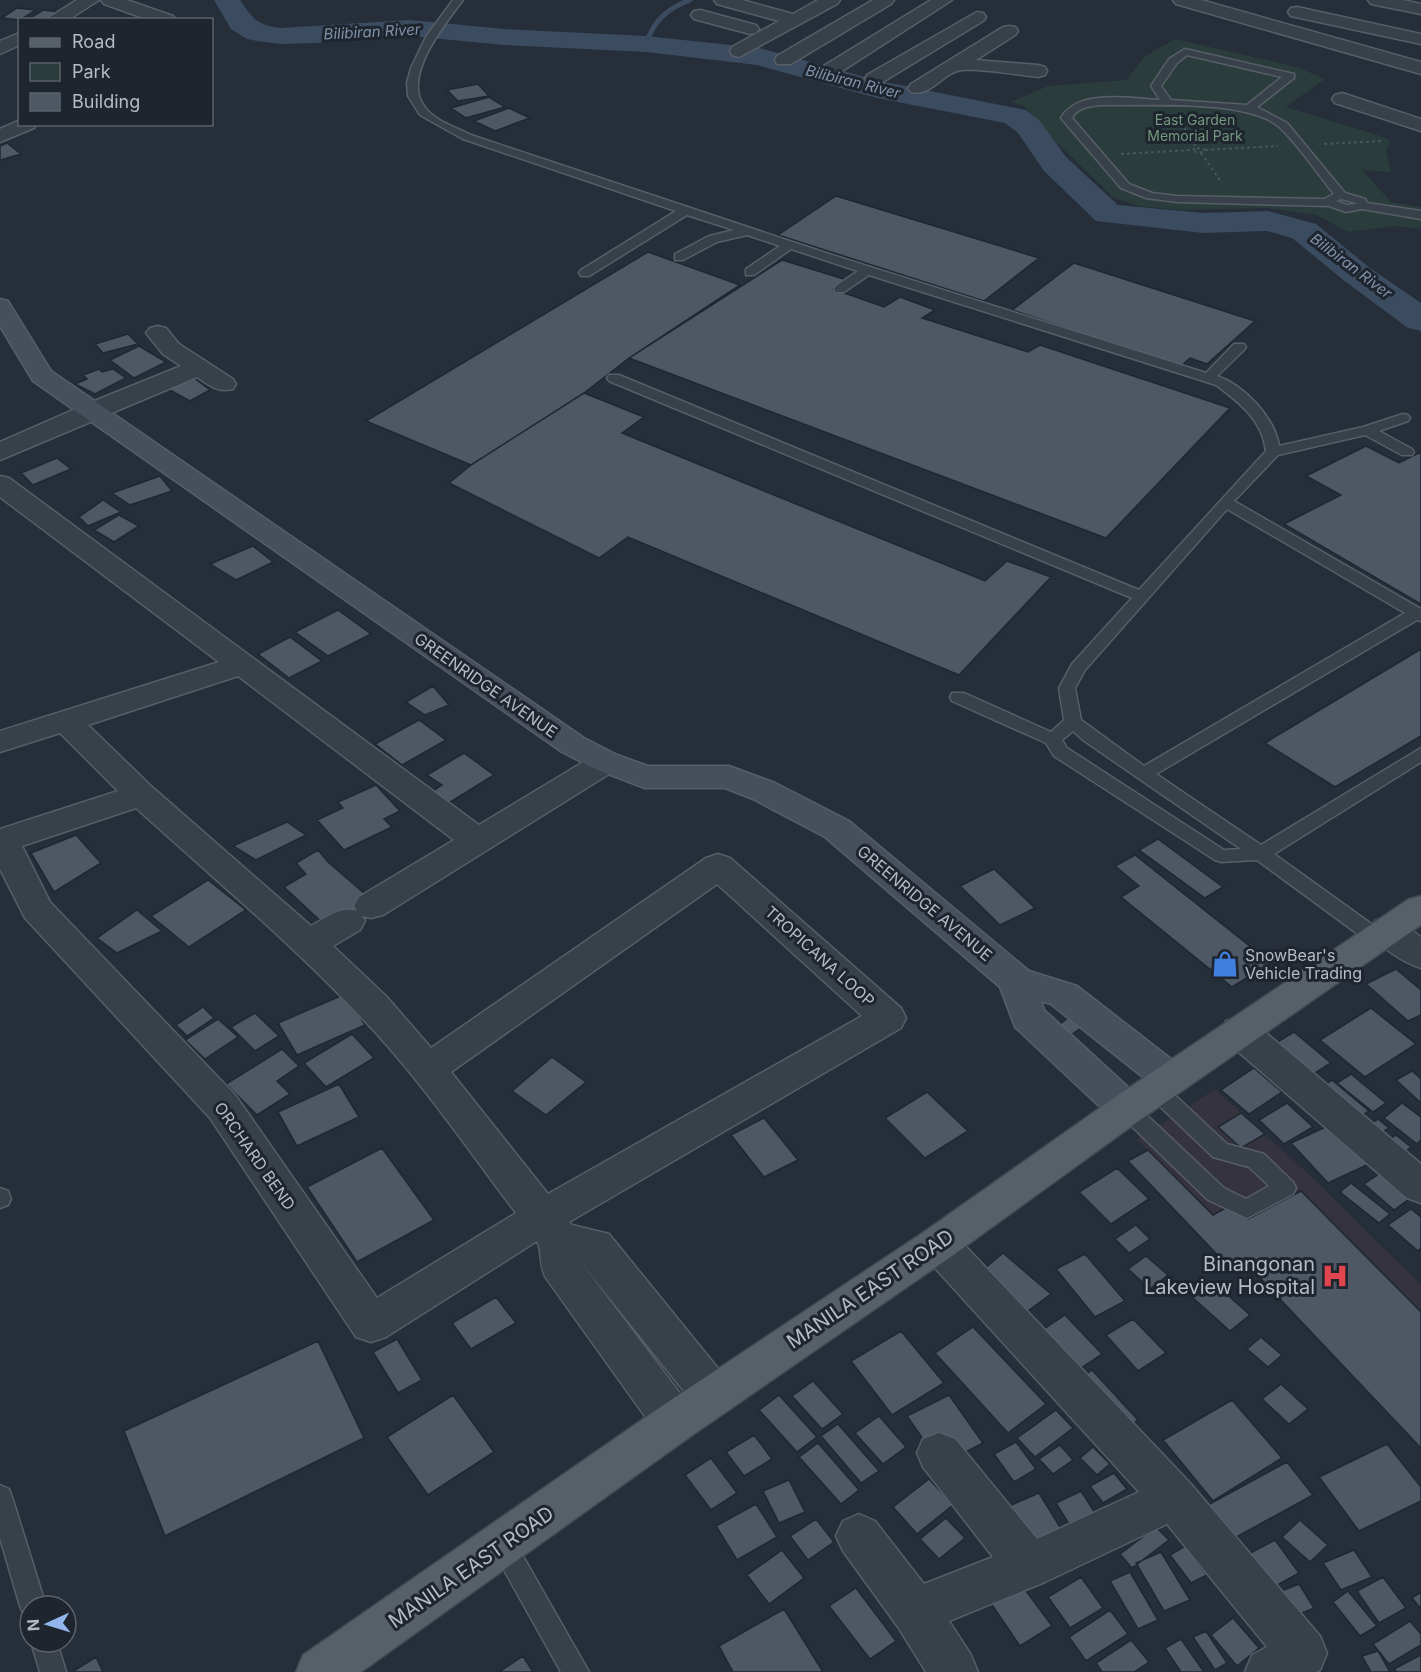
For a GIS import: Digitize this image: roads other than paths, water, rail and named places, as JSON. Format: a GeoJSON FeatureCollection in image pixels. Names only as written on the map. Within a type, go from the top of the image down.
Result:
{"type":"FeatureCollection","features":[{"type":"Feature","properties":{"kind":"main road","name":"MANILA EAST ROAD"},"geometry":{"type":"LineString","coordinates":[[320,1672],[675,1422],[938,1244],[1151,1092],[1421,908]]}},
{"type":"Feature","properties":{"kind":"street"},"geometry":{"type":"LineString","coordinates":[[58,18],[90,0]]}},
{"type":"Feature","properties":{"kind":"street"},"geometry":{"type":"LineString","coordinates":[[110,0],[161,18]]}},
{"type":"Feature","properties":{"kind":"street"},"geometry":{"type":"LineString","coordinates":[[723,0],[794,20]]}},
{"type":"Feature","properties":{"kind":"street"},"geometry":{"type":"LineString","coordinates":[[797,0],[826,3]]}},
{"type":"Feature","properties":{"kind":"street"},"geometry":{"type":"LineString","coordinates":[[783,60],[885,0]]}},
{"type":"Feature","properties":{"kind":"street"},"geometry":{"type":"LineString","coordinates":[[1182,0],[1421,68]]}},
{"type":"Feature","properties":{"kind":"street"},"geometry":{"type":"LineString","coordinates":[[1239,0],[1197,22],[1276,46]]}},
{"type":"Feature","properties":{"kind":"street"},"geometry":{"type":"LineString","coordinates":[[1300,0],[1421,24]]}},
{"type":"Feature","properties":{"kind":"street"},"geometry":{"type":"LineString","coordinates":[[1377,0],[1421,9]]}},
{"type":"Feature","properties":{"kind":"street"},"geometry":{"type":"LineString","coordinates":[[829,71],[938,1],[1009,31],[918,88]]}},
{"type":"Feature","properties":{"kind":"street"},"geometry":{"type":"LineString","coordinates":[[739,51],[826,3]]}},
{"type":"Feature","properties":{"kind":"street"},"geometry":{"type":"LineString","coordinates":[[1280,8],[1421,39]]}},
{"type":"Feature","properties":{"kind":"street"},"geometry":{"type":"LineString","coordinates":[[700,15],[770,34]]}},
{"type":"Feature","properties":{"kind":"street"},"geometry":{"type":"LineString","coordinates":[[874,79],[977,17]]}},
{"type":"Feature","properties":{"kind":"street"},"geometry":{"type":"LineString","coordinates":[[0,48],[16,30]]}},
{"type":"Feature","properties":{"kind":"street"},"geometry":{"type":"LineString","coordinates":[[957,64],[1038,71]]}},
{"type":"Feature","properties":{"kind":"street"},"geometry":{"type":"LineString","coordinates":[[1342,99],[1421,125]]}},
{"type":"Feature","properties":{"kind":"street"},"geometry":{"type":"LineString","coordinates":[[1,135],[22,126]]}},
{"type":"Feature","properties":{"kind":"street","name":"GREENRIDGE AVENUE"},"geometry":{"type":"LineString","coordinates":[[0,306],[42,376],[573,745],[606,762],[645,777],[729,777],[764,791],[837,829],[1016,980],[1064,995],[1151,1092]]}},
{"type":"Feature","properties":{"kind":"street"},"geometry":{"type":"LineString","coordinates":[[158,333],[171,349],[224,384]]}},
{"type":"Feature","properties":{"kind":"street"},"geometry":{"type":"LineString","coordinates":[[0,452],[91,411],[198,368]]}},
{"type":"Feature","properties":{"kind":"street"},"geometry":{"type":"LineString","coordinates":[[0,484],[477,840]]}},
{"type":"Feature","properties":{"kind":"street"},"geometry":{"type":"LineString","coordinates":[[0,742],[242,665]]}},
{"type":"Feature","properties":{"kind":"street"},"geometry":{"type":"LineString","coordinates":[[67,722],[141,795],[309,944],[374,1007],[428,1069],[552,1228],[560,1266],[675,1422]]}},
{"type":"Feature","properties":{"kind":"street"},"geometry":{"type":"LineString","coordinates":[[309,944],[606,762]]}},
{"type":"Feature","properties":{"kind":"street"},"geometry":{"type":"LineString","coordinates":[[1,841],[141,795]]}},
{"type":"Feature","properties":{"kind":"street","name":"ORCHARD BEND"},"geometry":{"type":"LineString","coordinates":[[1,841],[37,909],[223,1107],[371,1324],[552,1228]]}},
{"type":"Feature","properties":{"kind":"street","name":"TROPICANA LOOP"},"geometry":{"type":"LineString","coordinates":[[428,1069],[718,866],[888,1018],[552,1228]]}},
{"type":"Feature","properties":{"kind":"street"},"geometry":{"type":"LineString","coordinates":[[1382,934],[1421,955]]}},
{"type":"Feature","properties":{"kind":"street"},"geometry":{"type":"LineString","coordinates":[[1016,980],[1028,1017],[1151,1092]]}},
{"type":"Feature","properties":{"kind":"street"},"geometry":{"type":"LineString","coordinates":[[1239,1031],[1421,1187]]}},
{"type":"Feature","properties":{"kind":"street"},"geometry":{"type":"LineString","coordinates":[[552,1228],[595,1246],[714,1396]]}},
{"type":"Feature","properties":{"kind":"street"},"geometry":{"type":"LineString","coordinates":[[938,1244],[1174,1498],[1303,1653],[1269,1672]]}},
{"type":"Feature","properties":{"kind":"street"},"geometry":{"type":"LineString","coordinates":[[939,1453],[1029,1566]]}},
{"type":"Feature","properties":{"kind":"street"},"geometry":{"type":"LineString","coordinates":[[915,1611],[1110,1531],[1174,1498]]}},
{"type":"Feature","properties":{"kind":"street"},"geometry":{"type":"LineString","coordinates":[[859,1536],[915,1611],[954,1672]]}},
{"type":"Feature","properties":{"kind":"lane"},"geometry":{"type":"LineString","coordinates":[[458,0],[431,36],[416,69],[411,91],[417,106],[430,118],[467,137],[748,231],[1221,382],[1255,410],[1273,437],[1273,452]]}},
{"type":"Feature","properties":{"kind":"lane"},"geometry":{"type":"LineString","coordinates":[[1168,104],[1156,86],[1173,62],[1185,52],[1290,76],[1249,108]]}},
{"type":"Feature","properties":{"kind":"lane"},"geometry":{"type":"LineString","coordinates":[[1341,195],[1282,125],[1273,118],[1249,108],[1101,102],[1083,104],[1070,111],[1066,118],[1125,186],[1150,196],[1177,200],[1330,203],[1346,209],[1362,206],[1421,215]]}},
{"type":"Feature","properties":{"kind":"lane"},"geometry":{"type":"LineString","coordinates":[[1330,203],[1330,199],[1334,196],[1341,195],[1361,201],[1362,206]]}},
{"type":"Feature","properties":{"kind":"lane"},"geometry":{"type":"LineString","coordinates":[[585,273],[686,210]]}},
{"type":"Feature","properties":{"kind":"lane"},"geometry":{"type":"LineString","coordinates":[[679,257],[713,239],[748,231]]}},
{"type":"Feature","properties":{"kind":"lane"},"geometry":{"type":"LineString","coordinates":[[750,272],[789,244]]}},
{"type":"Feature","properties":{"kind":"lane"},"geometry":{"type":"LineString","coordinates":[[840,289],[868,270]]}},
{"type":"Feature","properties":{"kind":"lane"},"geometry":{"type":"LineString","coordinates":[[1208,378],[1239,347]]}},
{"type":"Feature","properties":{"kind":"lane"},"geometry":{"type":"LineString","coordinates":[[614,378],[1141,596]]}},
{"type":"Feature","properties":{"kind":"lane"},"geometry":{"type":"LineString","coordinates":[[1382,934],[1089,736],[1074,722],[1068,688],[1078,668],[1225,502],[1273,452],[1367,430],[1403,418]]}},
{"type":"Feature","properties":{"kind":"lane"},"geometry":{"type":"LineString","coordinates":[[1367,430],[1407,452]]}},
{"type":"Feature","properties":{"kind":"lane"},"geometry":{"type":"LineString","coordinates":[[1145,773],[1419,614],[1225,502]]}},
{"type":"Feature","properties":{"kind":"lane"},"geometry":{"type":"LineString","coordinates":[[958,697],[1053,739],[1060,752],[1091,774],[1221,856],[1261,854],[1421,754]]}},
{"type":"Feature","properties":{"kind":"lane"},"geometry":{"type":"LineString","coordinates":[[1053,739],[1074,722]]}},
{"type":"Feature","properties":{"kind":"lane"},"geometry":{"type":"LineString","coordinates":[[1151,1092],[1220,1151],[1257,1160],[1285,1188],[1247,1209],[1216,1194],[1151,1092]]}},
{"type":"Feature","properties":{"kind":"lane"},"geometry":{"type":"LineString","coordinates":[[0,1497],[29,1594]]}},
{"type":"Feature","properties":{"kind":"lane"},"geometry":{"type":"LineString","coordinates":[[503,1545],[576,1672]]}},
{"type":"Feature","properties":{"kind":"lane"},"geometry":{"type":"LineString","coordinates":[[48,1654],[53,1672]]}},
{"type":"Feature","properties":{"kind":"waterway","name":"Bilibiran River"},"geometry":{"type":"LineString","coordinates":[[227,0],[241,23],[257,33],[280,36],[317,35],[364,29],[409,28],[505,37],[646,44],[759,57],[877,89],[1015,116],[1029,127],[1055,164],[1108,214],[1203,223],[1268,221],[1304,231],[1358,275],[1421,320]]}},
{"type":"Feature","properties":{"kind":"waterway"},"geometry":{"type":"LineString","coordinates":[[646,44],[653,28],[662,16],[690,0]]}},
{"type":"Feature","properties":{"kind":"place","name":"SnowBear's Vehicle Trading"},"geometry":{"type":"Point","coordinates":[1225,964]}},
{"type":"Feature","properties":{"kind":"place","name":"Binangonan Lakeview Hospital"},"geometry":{"type":"Point","coordinates":[1335,1276]}},
{"type":"Feature","properties":{"kind":"park label","name":"East Garden Memorial Park"},"geometry":{"type":"Point","coordinates":[1195,128]}}]}
